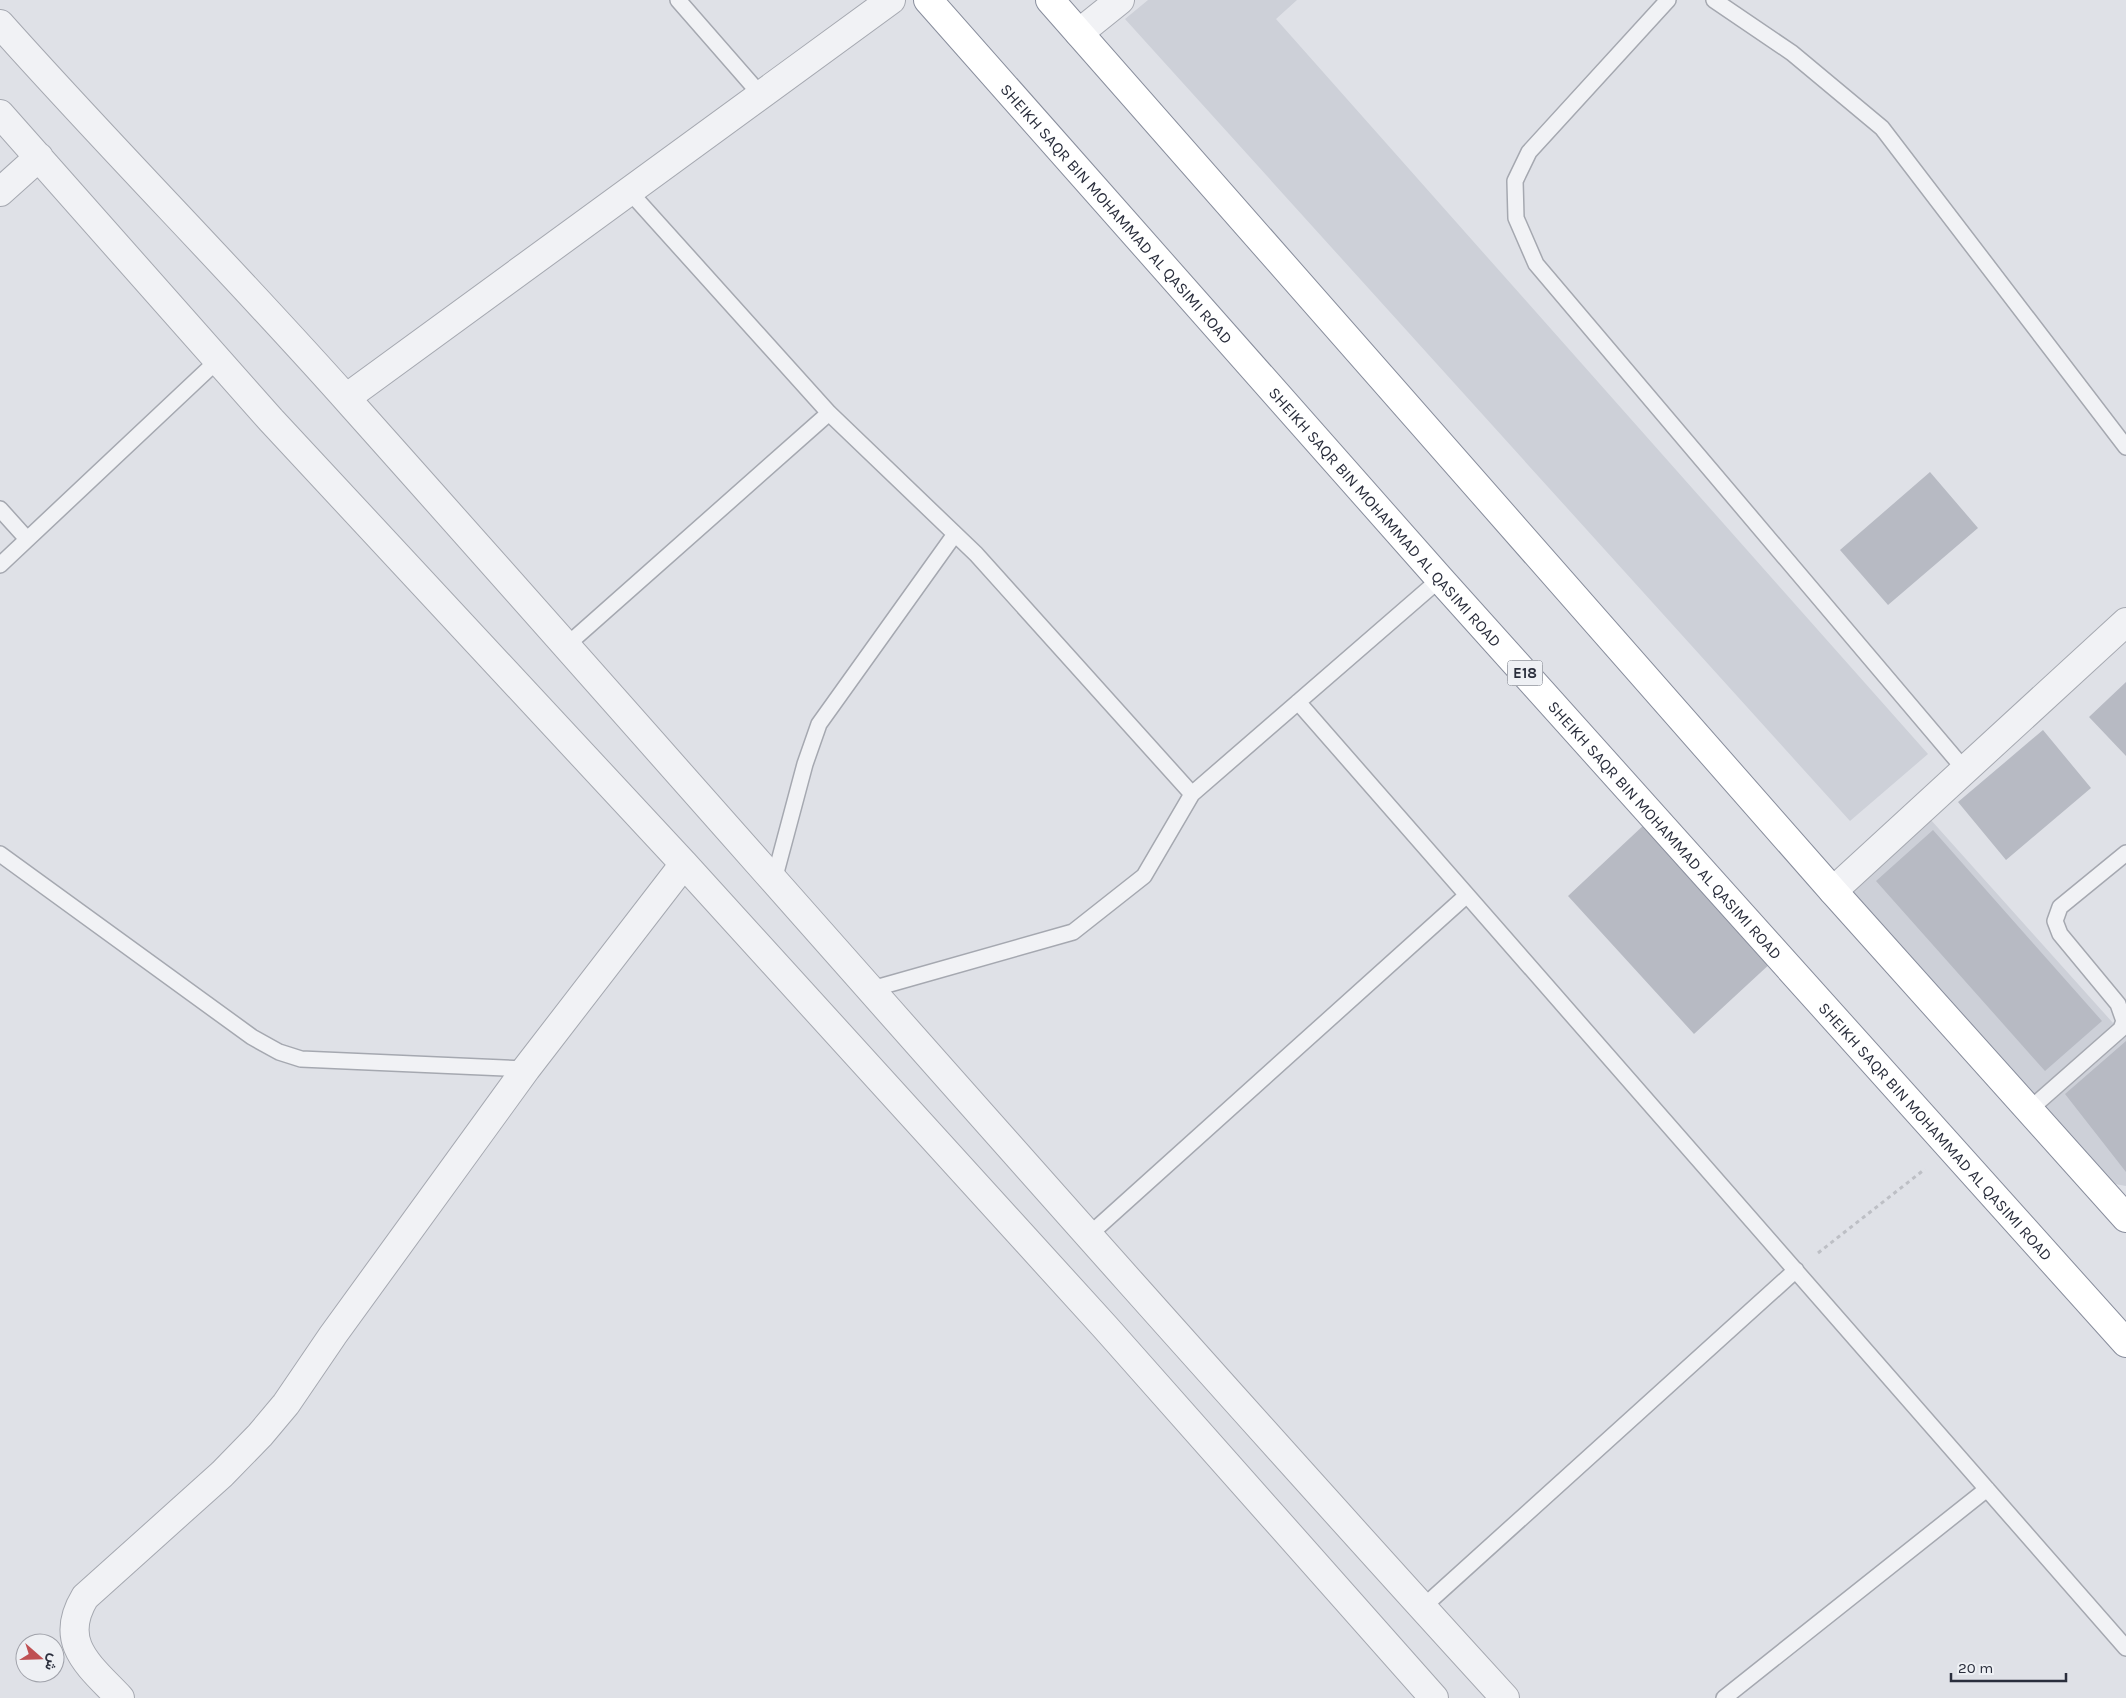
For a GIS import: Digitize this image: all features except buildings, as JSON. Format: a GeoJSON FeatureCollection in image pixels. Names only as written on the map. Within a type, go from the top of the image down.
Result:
{"type":"FeatureCollection","features":[{"type":"Feature","properties":{"kind":"highway","name":"SHEIKH SAQR BIN MOHAMMAD AL QASIMI ROAD"},"geometry":{"type":"LineString","coordinates":[[928,0],[1440,578],[2126,1343]]}},
{"type":"Feature","properties":{"kind":"highway"},"geometry":{"type":"LineString","coordinates":[[1050,0],[1833,891],[2126,1218]]}},
{"type":"Feature","properties":{"kind":"street"},"geometry":{"type":"LineString","coordinates":[[346,398],[891,0]]}},
{"type":"Feature","properties":{"kind":"street"},"geometry":{"type":"LineString","coordinates":[[1079,33],[1120,0]]}},
{"type":"Feature","properties":{"kind":"street"},"geometry":{"type":"LineString","coordinates":[[0,24],[69,101],[346,398],[1318,1493],[1505,1698]]}},
{"type":"Feature","properties":{"kind":"street"},"geometry":{"type":"LineString","coordinates":[[0,114],[278,427],[684,864],[1106,1328],[1434,1698]]}},
{"type":"Feature","properties":{"kind":"street"},"geometry":{"type":"LineString","coordinates":[[0,192],[39,158]]}},
{"type":"Feature","properties":{"kind":"street"},"geometry":{"type":"LineString","coordinates":[[1833,891],[2126,622]]}},
{"type":"Feature","properties":{"kind":"street"},"geometry":{"type":"LineString","coordinates":[[120,1698],[81,1656],[75,1641],[74,1626],[77,1610],[85,1596],[222,1474],[281,1410],[310,1371],[333,1335],[526,1069],[684,864]]}},
{"type":"Feature","properties":{"kind":"lane"},"geometry":{"type":"LineString","coordinates":[[678,0],[761,95]]}},
{"type":"Feature","properties":{"kind":"lane"},"geometry":{"type":"LineString","coordinates":[[1668,0],[1529,152],[1515,181],[1516,218],[1536,264],[1965,770]]}},
{"type":"Feature","properties":{"kind":"lane"},"geometry":{"type":"LineString","coordinates":[[1714,0],[1792,53],[1882,128],[2126,447]]}},
{"type":"Feature","properties":{"kind":"lane"},"geometry":{"type":"LineString","coordinates":[[629,191],[829,413],[976,554],[1192,794]]}},
{"type":"Feature","properties":{"kind":"lane"},"geometry":{"type":"LineString","coordinates":[[0,566],[218,360]]}},
{"type":"Feature","properties":{"kind":"lane"},"geometry":{"type":"LineString","coordinates":[[567,645],[829,413]]}},
{"type":"Feature","properties":{"kind":"lane"},"geometry":{"type":"LineString","coordinates":[[0,509],[28,540]]}},
{"type":"Feature","properties":{"kind":"lane"},"geometry":{"type":"LineString","coordinates":[[774,880],[805,764],[819,724],[955,534]]}},
{"type":"Feature","properties":{"kind":"lane"},"geometry":{"type":"LineString","coordinates":[[872,989],[1073,932],[1144,876],[1192,794],[1440,578]]}},
{"type":"Feature","properties":{"kind":"lane"},"geometry":{"type":"LineString","coordinates":[[1298,702],[2126,1648]]}},
{"type":"Feature","properties":{"kind":"lane"},"geometry":{"type":"LineString","coordinates":[[2029,1110],[2121,1029],[2124,1021],[2118,1004],[2060,934],[2054,921],[2060,908],[2126,853]]}},
{"type":"Feature","properties":{"kind":"lane"},"geometry":{"type":"LineString","coordinates":[[0,854],[252,1037],[279,1052],[301,1058],[526,1069]]}},
{"type":"Feature","properties":{"kind":"lane"},"geometry":{"type":"LineString","coordinates":[[1089,1235],[1467,895]]}},
{"type":"Feature","properties":{"kind":"lane"},"geometry":{"type":"LineString","coordinates":[[1422,1608],[1796,1270]]}},
{"type":"Feature","properties":{"kind":"lane"},"geometry":{"type":"LineString","coordinates":[[1724,1698],[1987,1489]]}},
{"type":"Feature","properties":{"kind":"path"},"geometry":{"type":"LineString","coordinates":[[1796,1270],[1951,1149]]}},
{"type":"Feature","properties":{"kind":"shaded area"},"geometry":{"type":"Polygon","coordinates":[[[1148,0],[1297,0],[1276,19],[1928,754],[1850,821],[1125,19],[1148,0]]]}},
{"type":"Feature","properties":{"kind":"shaded area"},"geometry":{"type":"Polygon","coordinates":[[[1922,810],[2113,1023],[2126,1012],[2126,1186],[2115,1184],[1836,884],[1922,810]]]}}]}
